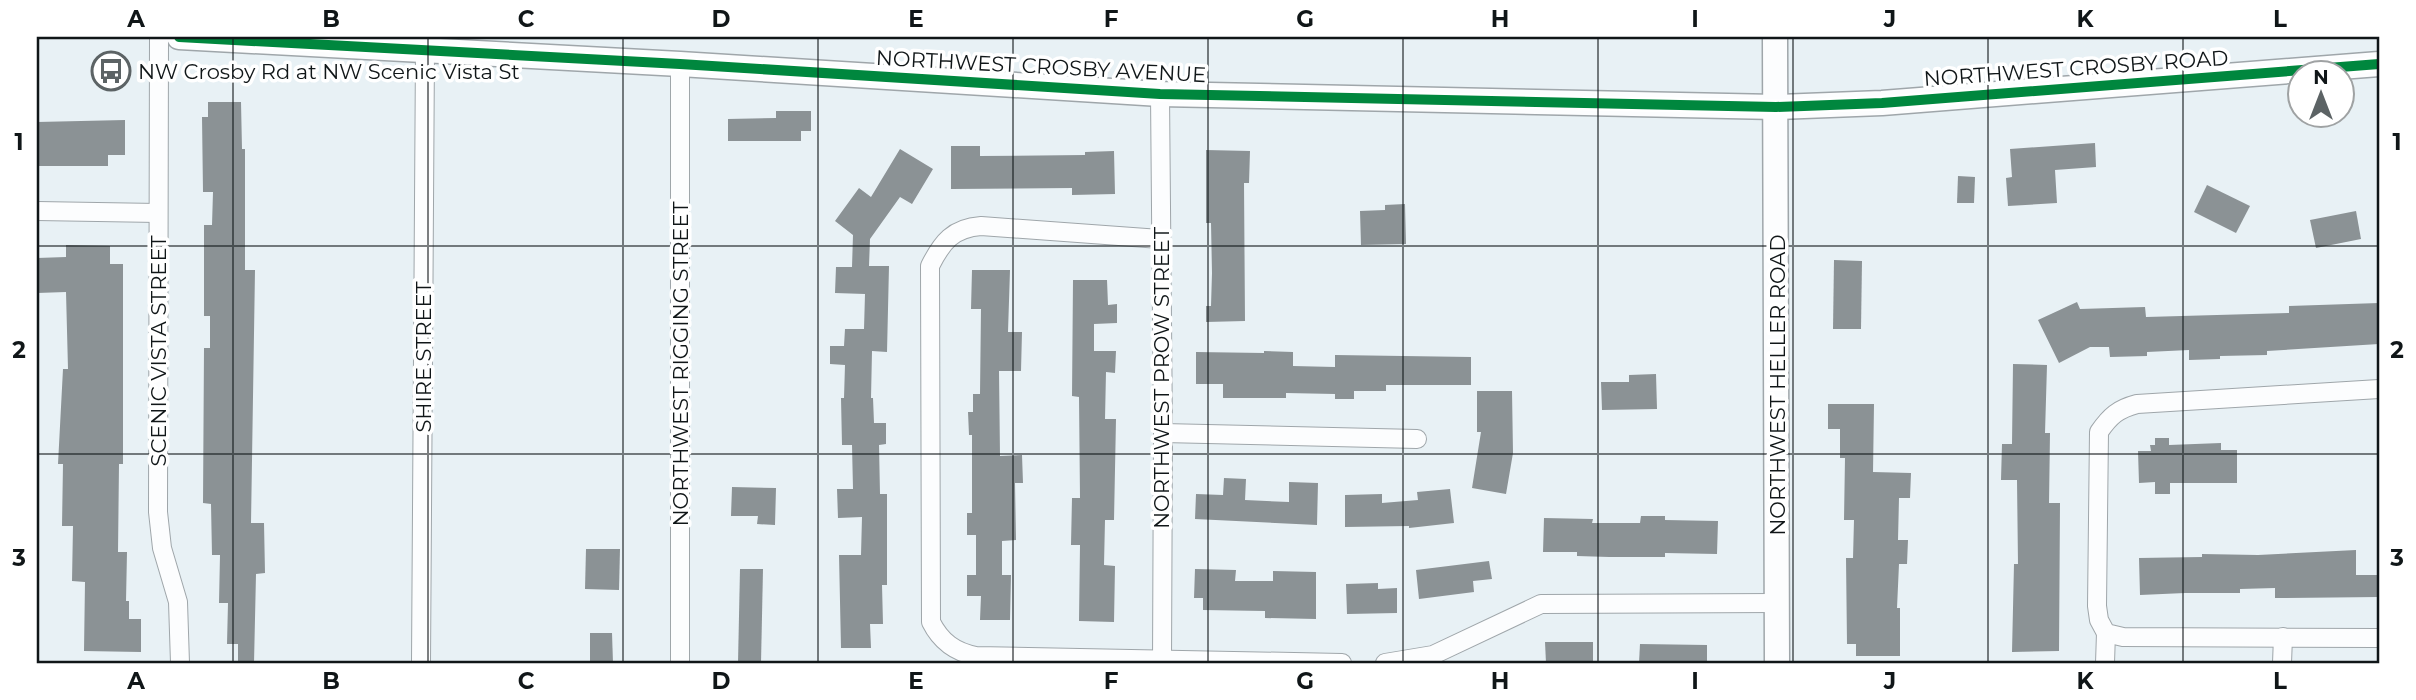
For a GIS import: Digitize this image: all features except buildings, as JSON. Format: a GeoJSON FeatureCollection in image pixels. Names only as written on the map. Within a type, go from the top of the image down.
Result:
{"type":"FeatureCollection","features":[{"type":"Feature","properties":{"kind":"street","name":"SCENIC VISTA STREET"},"geometry":{"type":"LineString","coordinates":[[159,37],[158,512],[162,548],[178,603],[180,663]]}},
{"type":"Feature","properties":{"kind":"street","name":"NORTHWEST CROSBY AVENUE"},"geometry":{"type":"LineString","coordinates":[[179,37],[680,64],[1160,94],[1776,107]]}},
{"type":"Feature","properties":{"kind":"street","name":"NORTHWEST HELLER ROAD"},"geometry":{"type":"LineString","coordinates":[[1775,37],[1777,663]]}},
{"type":"Feature","properties":{"kind":"street","name":"SHIRE STREET"},"geometry":{"type":"LineString","coordinates":[[421,663],[425,50]]}},
{"type":"Feature","properties":{"kind":"street","name":"NORTHWEST RIGGING STREET"},"geometry":{"type":"LineString","coordinates":[[680,64],[680,663]]}},
{"type":"Feature","properties":{"kind":"street","name":"NORTHWEST CROSBY ROAD"},"geometry":{"type":"LineString","coordinates":[[1776,107],[1882,103],[2379,64]]}},
{"type":"Feature","properties":{"kind":"street","name":"NORTHWEST PROW STREET"},"geometry":{"type":"LineString","coordinates":[[1160,94],[1162,661]]}},
{"type":"Feature","properties":{"kind":"street"},"geometry":{"type":"LineString","coordinates":[[37,211],[158,213]]}},
{"type":"Feature","properties":{"kind":"street"},"geometry":{"type":"LineString","coordinates":[[1160,239],[981,226],[968,227],[951,234],[938,249],[930,266],[931,622],[939,637],[964,654],[1162,661],[1342,663]]}},
{"type":"Feature","properties":{"kind":"street"},"geometry":{"type":"LineString","coordinates":[[2105,663],[2106,633],[2099,620],[2097,606],[2099,432],[2110,416],[2125,407],[2137,404],[2379,389]]}},
{"type":"Feature","properties":{"kind":"street"},"geometry":{"type":"LineString","coordinates":[[1163,433],[1417,439]]}},
{"type":"Feature","properties":{"kind":"street"},"geometry":{"type":"LineString","coordinates":[[1385,663],[1433,654],[1541,604],[1777,603]]}},
{"type":"Feature","properties":{"kind":"street"},"geometry":{"type":"LineString","coordinates":[[2106,633],[2123,637],[2379,638]]}},
{"type":"Feature","properties":{"kind":"street"},"geometry":{"type":"LineString","coordinates":[[2282,663],[2283,637]]}},
{"type":"Feature","properties":{"kind":"cycle path"},"geometry":{"type":"LineString","coordinates":[[179,37],[680,64],[1160,94],[1776,107],[1882,103],[2379,64]]}},
{"type":"Feature","properties":{"kind":"place","name":"NW Crosby Rd at NW Scenic Vista St"},"geometry":{"type":"Point","coordinates":[111,71]}}]}
